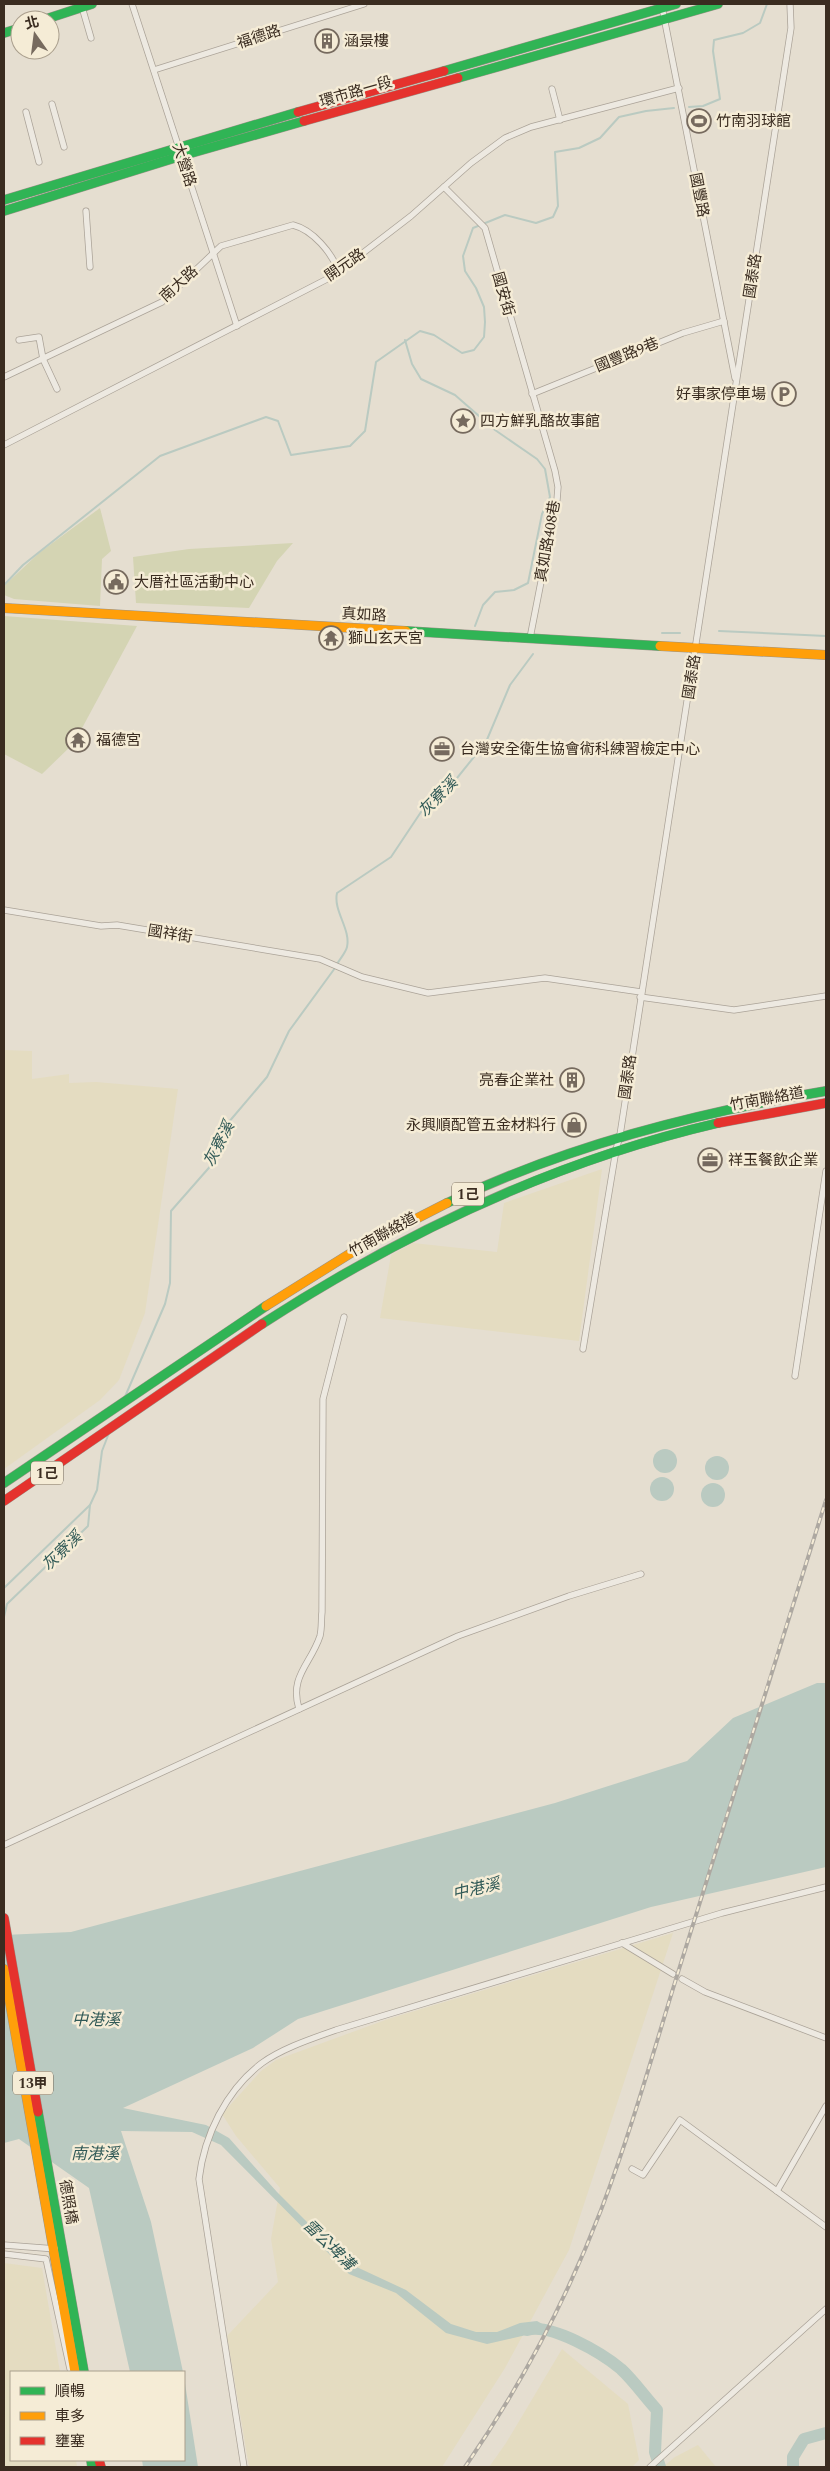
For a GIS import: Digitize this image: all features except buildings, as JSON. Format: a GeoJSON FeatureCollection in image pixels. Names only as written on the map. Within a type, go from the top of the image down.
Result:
{"type":"FeatureCollection","features":[{"type":"Feature","properties":{"kind":"main road"},"geometry":{"type":"LineString","coordinates":[[60,14],[92,4]]}},
{"type":"Feature","properties":{"kind":"main road","name":"環市路一段"},"geometry":{"type":"LineString","coordinates":[[4,211],[180,152],[662,6],[676,4]]}},
{"type":"Feature","properties":{"kind":"main road","name":"環市路一段"},"geometry":{"type":"LineString","coordinates":[[4,200],[455,79],[718,4]]}},
{"type":"Feature","properties":{"kind":"main road"},"geometry":{"type":"LineString","coordinates":[[451,69],[455,79]]}},
{"type":"Feature","properties":{"kind":"main road","name":"真如路"},"geometry":{"type":"LineString","coordinates":[[4,608],[826,655]]}},
{"type":"Feature","properties":{"kind":"main road","name":"竹南聯絡道"},"geometry":{"type":"LineString","coordinates":[[4,1483],[83,1433],[312,1277],[394,1229],[496,1181],[620,1135],[728,1108],[826,1091]]}},
{"type":"Feature","properties":{"kind":"main road","name":"竹南聯絡道"},"geometry":{"type":"LineString","coordinates":[[4,1501],[90,1444],[154,1397],[289,1307],[389,1246],[463,1208],[544,1175],[616,1150],[735,1119],[826,1103]]}},
{"type":"Feature","properties":{"kind":"main road","name":"德照橋"},"geometry":{"type":"LineString","coordinates":[[4,1918],[58,2248],[75,2371]]}},
{"type":"Feature","properties":{"kind":"main road","name":"德照橋"},"geometry":{"type":"LineString","coordinates":[[4,1969],[84,2371]]}},
{"type":"Feature","properties":{"kind":"street","name":"大營路"},"geometry":{"type":"LineString","coordinates":[[132,4],[237,326]]}},
{"type":"Feature","properties":{"kind":"street","name":"福德路"},"geometry":{"type":"LineString","coordinates":[[154,70],[364,4]]}},
{"type":"Feature","properties":{"kind":"street","name":"國泰路"},"geometry":{"type":"LineString","coordinates":[[583,1349],[620,1135],[640,995],[696,648],[791,28],[790,4]]}},
{"type":"Feature","properties":{"kind":"street","name":"國豐路"},"geometry":{"type":"LineString","coordinates":[[662,6],[736,382]]}},
{"type":"Feature","properties":{"kind":"street"},"geometry":{"type":"LineString","coordinates":[[82,7],[91,38]]}},
{"type":"Feature","properties":{"kind":"street","name":"開元路"},"geometry":{"type":"LineString","coordinates":[[4,445],[339,272],[416,212],[505,138],[531,127],[679,88]]}},
{"type":"Feature","properties":{"kind":"street"},"geometry":{"type":"LineString","coordinates":[[552,89],[560,120]]}},
{"type":"Feature","properties":{"kind":"street"},"geometry":{"type":"LineString","coordinates":[[52,104],[64,147]]}},
{"type":"Feature","properties":{"kind":"street"},"geometry":{"type":"LineString","coordinates":[[26,112],[39,162]]}},
{"type":"Feature","properties":{"kind":"street","name":"國安街"},"geometry":{"type":"LineString","coordinates":[[444,187],[476,216],[484,228],[521,359]]}},
{"type":"Feature","properties":{"kind":"street"},"geometry":{"type":"LineString","coordinates":[[86,211],[90,267]]}},
{"type":"Feature","properties":{"kind":"street","name":"南大路"},"geometry":{"type":"LineString","coordinates":[[4,377],[162,302],[221,246],[293,225],[307,231],[334,257],[339,272]]}},
{"type":"Feature","properties":{"kind":"street","name":"國豐路9巷"},"geometry":{"type":"LineString","coordinates":[[532,394],[683,333],[724,321]]}},
{"type":"Feature","properties":{"kind":"street"},"geometry":{"type":"LineString","coordinates":[[18,340],[39,338],[43,359],[57,389]]}},
{"type":"Feature","properties":{"kind":"street","name":"真如路408巷"},"geometry":{"type":"LineString","coordinates":[[521,359],[558,487],[530,638]]}},
{"type":"Feature","properties":{"kind":"street","name":"國祥街"},"geometry":{"type":"LineString","coordinates":[[4,910],[101,926],[116,925],[320,959],[362,977],[428,992],[544,978],[734,1010],[826,996]]}},
{"type":"Feature","properties":{"kind":"street"},"geometry":{"type":"LineString","coordinates":[[795,1376],[826,1171]]}},
{"type":"Feature","properties":{"kind":"street"},"geometry":{"type":"LineString","coordinates":[[299,1710],[296,1699],[298,1676],[320,1636],[322,1612],[324,1400],[344,1317]]}},
{"type":"Feature","properties":{"kind":"street"},"geometry":{"type":"LineString","coordinates":[[4,1845],[482,1627],[641,1574]]}},
{"type":"Feature","properties":{"kind":"street"},"geometry":{"type":"LineString","coordinates":[[244,2467],[200,2189],[202,2159],[207,2141],[215,2122],[239,2084],[262,2064],[305,2041],[722,1913],[826,1887]]}},
{"type":"Feature","properties":{"kind":"street"},"geometry":{"type":"LineString","coordinates":[[622,1943],[673,1974]]}},
{"type":"Feature","properties":{"kind":"street"},"geometry":{"type":"LineString","coordinates":[[682,1979],[705,1992],[826,2038]]}},
{"type":"Feature","properties":{"kind":"street"},"geometry":{"type":"LineString","coordinates":[[777,2191],[826,2106]]}},
{"type":"Feature","properties":{"kind":"street"},"geometry":{"type":"LineString","coordinates":[[632,2169],[643,2175],[680,2120],[826,2227]]}},
{"type":"Feature","properties":{"kind":"street"},"geometry":{"type":"LineString","coordinates":[[4,2246],[58,2248]]}},
{"type":"Feature","properties":{"kind":"street"},"geometry":{"type":"LineString","coordinates":[[4,2254],[46,2259],[71,2371]]}},
{"type":"Feature","properties":{"kind":"street"},"geometry":{"type":"LineString","coordinates":[[650,2467],[826,2309]]}},
{"type":"Feature","properties":{"kind":"shaded area"},"geometry":{"type":"Polygon","coordinates":[[[4,1050],[32,1051],[32,1079],[69,1074],[69,1083],[96,1082],[178,1089],[145,1313],[119,1380],[100,1400],[4,1469],[4,1050]]]}},
{"type":"Feature","properties":{"kind":"shaded area"},"geometry":{"type":"Polygon","coordinates":[[[602,1169],[579,1341],[380,1318],[391,1255],[413,1243],[497,1252],[504,1203],[602,1169]]]}},
{"type":"Feature","properties":{"kind":"shaded area"},"geometry":{"type":"Polygon","coordinates":[[[673,1933],[569,2250],[505,2368],[442,2467],[249,2467],[227,2336],[278,2282],[271,2239],[280,2188],[236,2136],[222,2114],[261,2071],[276,2060],[388,2019],[673,1933]]]}},
{"type":"Feature","properties":{"kind":"shaded area"},"geometry":{"type":"Polygon","coordinates":[[[4,2263],[42,2268],[60,2371],[10,2371],[10,2461],[76,2461],[77,2467],[4,2467],[4,2263]]]}},
{"type":"Feature","properties":{"kind":"shaded area"},"geometry":{"type":"Polygon","coordinates":[[[562,2349],[628,2404],[639,2460],[632,2467],[489,2467],[506,2443],[562,2349]]]}},
{"type":"Feature","properties":{"kind":"shaded area"},"geometry":{"type":"Polygon","coordinates":[[[698,2445],[716,2467],[663,2467],[675,2457],[698,2445]]]}},
{"type":"Feature","properties":{"kind":"green space"},"geometry":{"type":"Polygon","coordinates":[[[100,508],[111,551],[102,559],[100,606],[14,599],[4,595],[4,586],[39,553],[100,508]]]}},
{"type":"Feature","properties":{"kind":"green space"},"geometry":{"type":"Polygon","coordinates":[[[293,543],[277,561],[249,608],[136,603],[133,557],[189,549],[293,543]]]}},
{"type":"Feature","properties":{"kind":"green space"},"geometry":{"type":"Polygon","coordinates":[[[4,616],[137,626],[74,743],[42,774],[4,754],[4,616]]]}},
{"type":"Feature","properties":{"kind":"water"},"geometry":{"type":"Polygon","coordinates":[[[665,1449],[670,1450],[676,1456],[676,1466],[670,1472],[665,1473],[660,1472],[654,1466],[653,1461],[654,1456],[660,1450],[665,1449]]]}},
{"type":"Feature","properties":{"kind":"water"},"geometry":{"type":"Polygon","coordinates":[[[717,1456],[722,1457],[728,1463],[728,1473],[722,1479],[717,1480],[712,1479],[706,1473],[705,1468],[706,1463],[712,1457],[717,1456]]]}},
{"type":"Feature","properties":{"kind":"water"},"geometry":{"type":"Polygon","coordinates":[[[662,1477],[667,1478],[673,1484],[673,1494],[667,1500],[662,1501],[657,1500],[651,1494],[650,1489],[651,1484],[657,1478],[662,1477]]]}},
{"type":"Feature","properties":{"kind":"water"},"geometry":{"type":"Polygon","coordinates":[[[713,1483],[718,1484],[724,1490],[724,1500],[718,1506],[713,1507],[708,1506],[702,1500],[701,1495],[702,1490],[708,1484],[713,1483]]]}},
{"type":"Feature","properties":{"kind":"water","name":"中港溪"},"geometry":{"type":"Polygon","coordinates":[[[817,1683],[826,1683],[826,1867],[651,1907],[298,2019],[253,2048],[123,2108],[206,2125],[229,2138],[277,2192],[348,2263],[406,2290],[451,2324],[476,2332],[497,2332],[520,2323],[537,2321],[544,2325],[539,2332],[487,2344],[446,2333],[396,2293],[349,2274],[221,2145],[192,2132],[121,2131],[151,2222],[183,2371],[130,2371],[89,2188],[19,2139],[4,2143],[4,1935],[71,1932],[555,1803],[687,1761],[733,1718],[817,1683]]]}},
{"type":"Feature","properties":{"kind":"water"},"geometry":{"type":"Polygon","coordinates":[[[185,2383],[198,2467],[143,2467],[142,2461],[185,2461],[185,2383]]]}},
{"type":"Feature","properties":{"kind":"waterway"},"geometry":{"type":"LineString","coordinates":[[689,107],[703,106],[720,99],[713,51],[714,40],[743,33],[760,23],[767,4]]}},
{"type":"Feature","properties":{"kind":"waterway"},"geometry":{"type":"LineString","coordinates":[[4,585],[23,565],[160,456],[266,417],[278,421],[291,455],[350,446],[365,431],[376,362],[420,331],[434,335],[462,353],[474,350],[484,337],[484,307],[476,288],[465,271],[463,256],[473,228],[505,215],[536,223],[553,217],[558,206],[555,152],[579,148],[600,138],[619,117],[646,111],[674,108]]}},
{"type":"Feature","properties":{"kind":"waterway","name":"灰寮溪"},"geometry":{"type":"LineString","coordinates":[[405,340],[412,364],[421,379],[455,395],[495,430],[537,459],[545,469],[550,497],[542,514],[528,583],[514,590],[495,592],[483,605],[475,626]]}},
{"type":"Feature","properties":{"kind":"waterway"},"geometry":{"type":"LineString","coordinates":[[719,631],[826,636]]}},
{"type":"Feature","properties":{"kind":"waterway"},"geometry":{"type":"LineString","coordinates":[[662,633],[680,633]]}},
{"type":"Feature","properties":{"kind":"waterway","name":"灰寮溪"},"geometry":{"type":"LineString","coordinates":[[337,964],[346,949],[348,940],[337,906],[337,893],[391,857],[421,812],[449,788],[486,742],[510,685],[533,654]]}},
{"type":"Feature","properties":{"kind":"waterway","name":"灰寮溪"},"geometry":{"type":"LineString","coordinates":[[124,1399],[165,1304],[170,1283],[171,1211],[214,1162],[228,1123],[267,1077],[289,1031],[335,968]]}},
{"type":"Feature","properties":{"kind":"waterway","name":"灰寮溪"},"geometry":{"type":"LineString","coordinates":[[4,1617],[7,1604],[88,1526],[90,1505],[97,1490],[102,1451],[109,1433]]}},
{"type":"Feature","properties":{"kind":"waterway"},"geometry":{"type":"LineString","coordinates":[[4,1588],[90,1505]]}},
{"type":"Feature","properties":{"kind":"waterway","name":"雷公埤溝"},"geometry":{"type":"LineString","coordinates":[[527,2330],[549,2331],[576,2341],[602,2355],[626,2374],[657,2410],[655,2452],[660,2467]]}},
{"type":"Feature","properties":{"kind":"waterway","name":"雷公埤溝"},"geometry":{"type":"LineString","coordinates":[[793,2467],[793,2457],[804,2439],[826,2433]]}},
{"type":"Feature","properties":{"kind":"railway"},"geometry":{"type":"LineString","coordinates":[[465,2467],[505,2406],[557,2310],[573,2277],[613,2178],[826,1500]]}},
{"type":"Feature","properties":{"kind":"traffic: fast"},"geometry":{"type":"LineString","coordinates":[[60,14],[92,4]]}},
{"type":"Feature","properties":{"kind":"traffic: fast"},"geometry":{"type":"LineString","coordinates":[[444,71],[676,4]]}},
{"type":"Feature","properties":{"kind":"traffic: fast"},"geometry":{"type":"LineString","coordinates":[[458,78],[718,4]]}},
{"type":"Feature","properties":{"kind":"traffic: fast"},"geometry":{"type":"LineString","coordinates":[[4,33],[10,31]]}},
{"type":"Feature","properties":{"kind":"traffic: fast"},"geometry":{"type":"LineString","coordinates":[[4,200],[298,112]]}},
{"type":"Feature","properties":{"kind":"traffic: fast"},"geometry":{"type":"LineString","coordinates":[[4,211],[181,156],[304,121]]}},
{"type":"Feature","properties":{"kind":"traffic: fast"},"geometry":{"type":"LineString","coordinates":[[406,631],[660,646]]}},
{"type":"Feature","properties":{"kind":"traffic: fast"},"geometry":{"type":"LineString","coordinates":[[447,1203],[538,1165],[632,1134],[728,1110],[826,1091]]}},
{"type":"Feature","properties":{"kind":"traffic: fast"},"geometry":{"type":"LineString","coordinates":[[262,1324],[370,1260],[425,1230],[481,1204],[539,1179],[597,1158],[657,1139],[718,1123]]}},
{"type":"Feature","properties":{"kind":"traffic: fast"},"geometry":{"type":"LineString","coordinates":[[4,1483],[266,1306]]}},
{"type":"Feature","properties":{"kind":"traffic: fast"},"geometry":{"type":"LineString","coordinates":[[38,2112],[84,2371]]}},
{"type":"Feature","properties":{"kind":"traffic: fast"},"geometry":{"type":"LineString","coordinates":[[91,2461],[92,2467]]}},
{"type":"Feature","properties":{"kind":"traffic: slow"},"geometry":{"type":"LineString","coordinates":[[4,608],[406,631]]}},
{"type":"Feature","properties":{"kind":"traffic: slow"},"geometry":{"type":"LineString","coordinates":[[660,646],[826,655]]}},
{"type":"Feature","properties":{"kind":"traffic: slow"},"geometry":{"type":"LineString","coordinates":[[266,1306],[359,1248],[447,1203]]}},
{"type":"Feature","properties":{"kind":"traffic: slow"},"geometry":{"type":"LineString","coordinates":[[4,1969],[75,2371]]}},
{"type":"Feature","properties":{"kind":"traffic: jam"},"geometry":{"type":"LineString","coordinates":[[298,112],[444,71]]}},
{"type":"Feature","properties":{"kind":"traffic: jam"},"geometry":{"type":"LineString","coordinates":[[304,121],[458,78]]}},
{"type":"Feature","properties":{"kind":"traffic: jam"},"geometry":{"type":"LineString","coordinates":[[718,1123],[826,1103]]}},
{"type":"Feature","properties":{"kind":"traffic: jam"},"geometry":{"type":"LineString","coordinates":[[4,1501],[262,1324]]}},
{"type":"Feature","properties":{"kind":"traffic: jam"},"geometry":{"type":"LineString","coordinates":[[4,1918],[38,2112]]}},
{"type":"Feature","properties":{"kind":"traffic: jam"},"geometry":{"type":"LineString","coordinates":[[99,2461],[101,2467]]}},
{"type":"Feature","properties":{"kind":"place","name":"涵景樓"},"geometry":{"type":"Point","coordinates":[327,41]}},
{"type":"Feature","properties":{"kind":"place","name":"竹南羽球館"},"geometry":{"type":"Point","coordinates":[699,121]}},
{"type":"Feature","properties":{"kind":"place","name":"好事家停車場"},"geometry":{"type":"Point","coordinates":[784,394]}},
{"type":"Feature","properties":{"kind":"place","name":"四方鮮乳酪故事館"},"geometry":{"type":"Point","coordinates":[463,421]}},
{"type":"Feature","properties":{"kind":"place","name":"大厝社區活動中心"},"geometry":{"type":"Point","coordinates":[116,582]}},
{"type":"Feature","properties":{"kind":"place","name":"獅山玄天宮"},"geometry":{"type":"Point","coordinates":[331,638]}},
{"type":"Feature","properties":{"kind":"place","name":"福德宮"},"geometry":{"type":"Point","coordinates":[78,740]}},
{"type":"Feature","properties":{"kind":"place","name":"台灣安全衛生協會術科練習檢定中心"},"geometry":{"type":"Point","coordinates":[442,749]}},
{"type":"Feature","properties":{"kind":"place","name":"亮春企業社"},"geometry":{"type":"Point","coordinates":[572,1080]}},
{"type":"Feature","properties":{"kind":"place","name":"永興順配管五金材料行"},"geometry":{"type":"Point","coordinates":[574,1125]}},
{"type":"Feature","properties":{"kind":"place","name":"祥玉餐飲企業"},"geometry":{"type":"Point","coordinates":[710,1160]}},
{"type":"Feature","properties":{"kind":"water label","name":"南港溪"},"geometry":{"type":"Point","coordinates":[95,2154]}}]}
